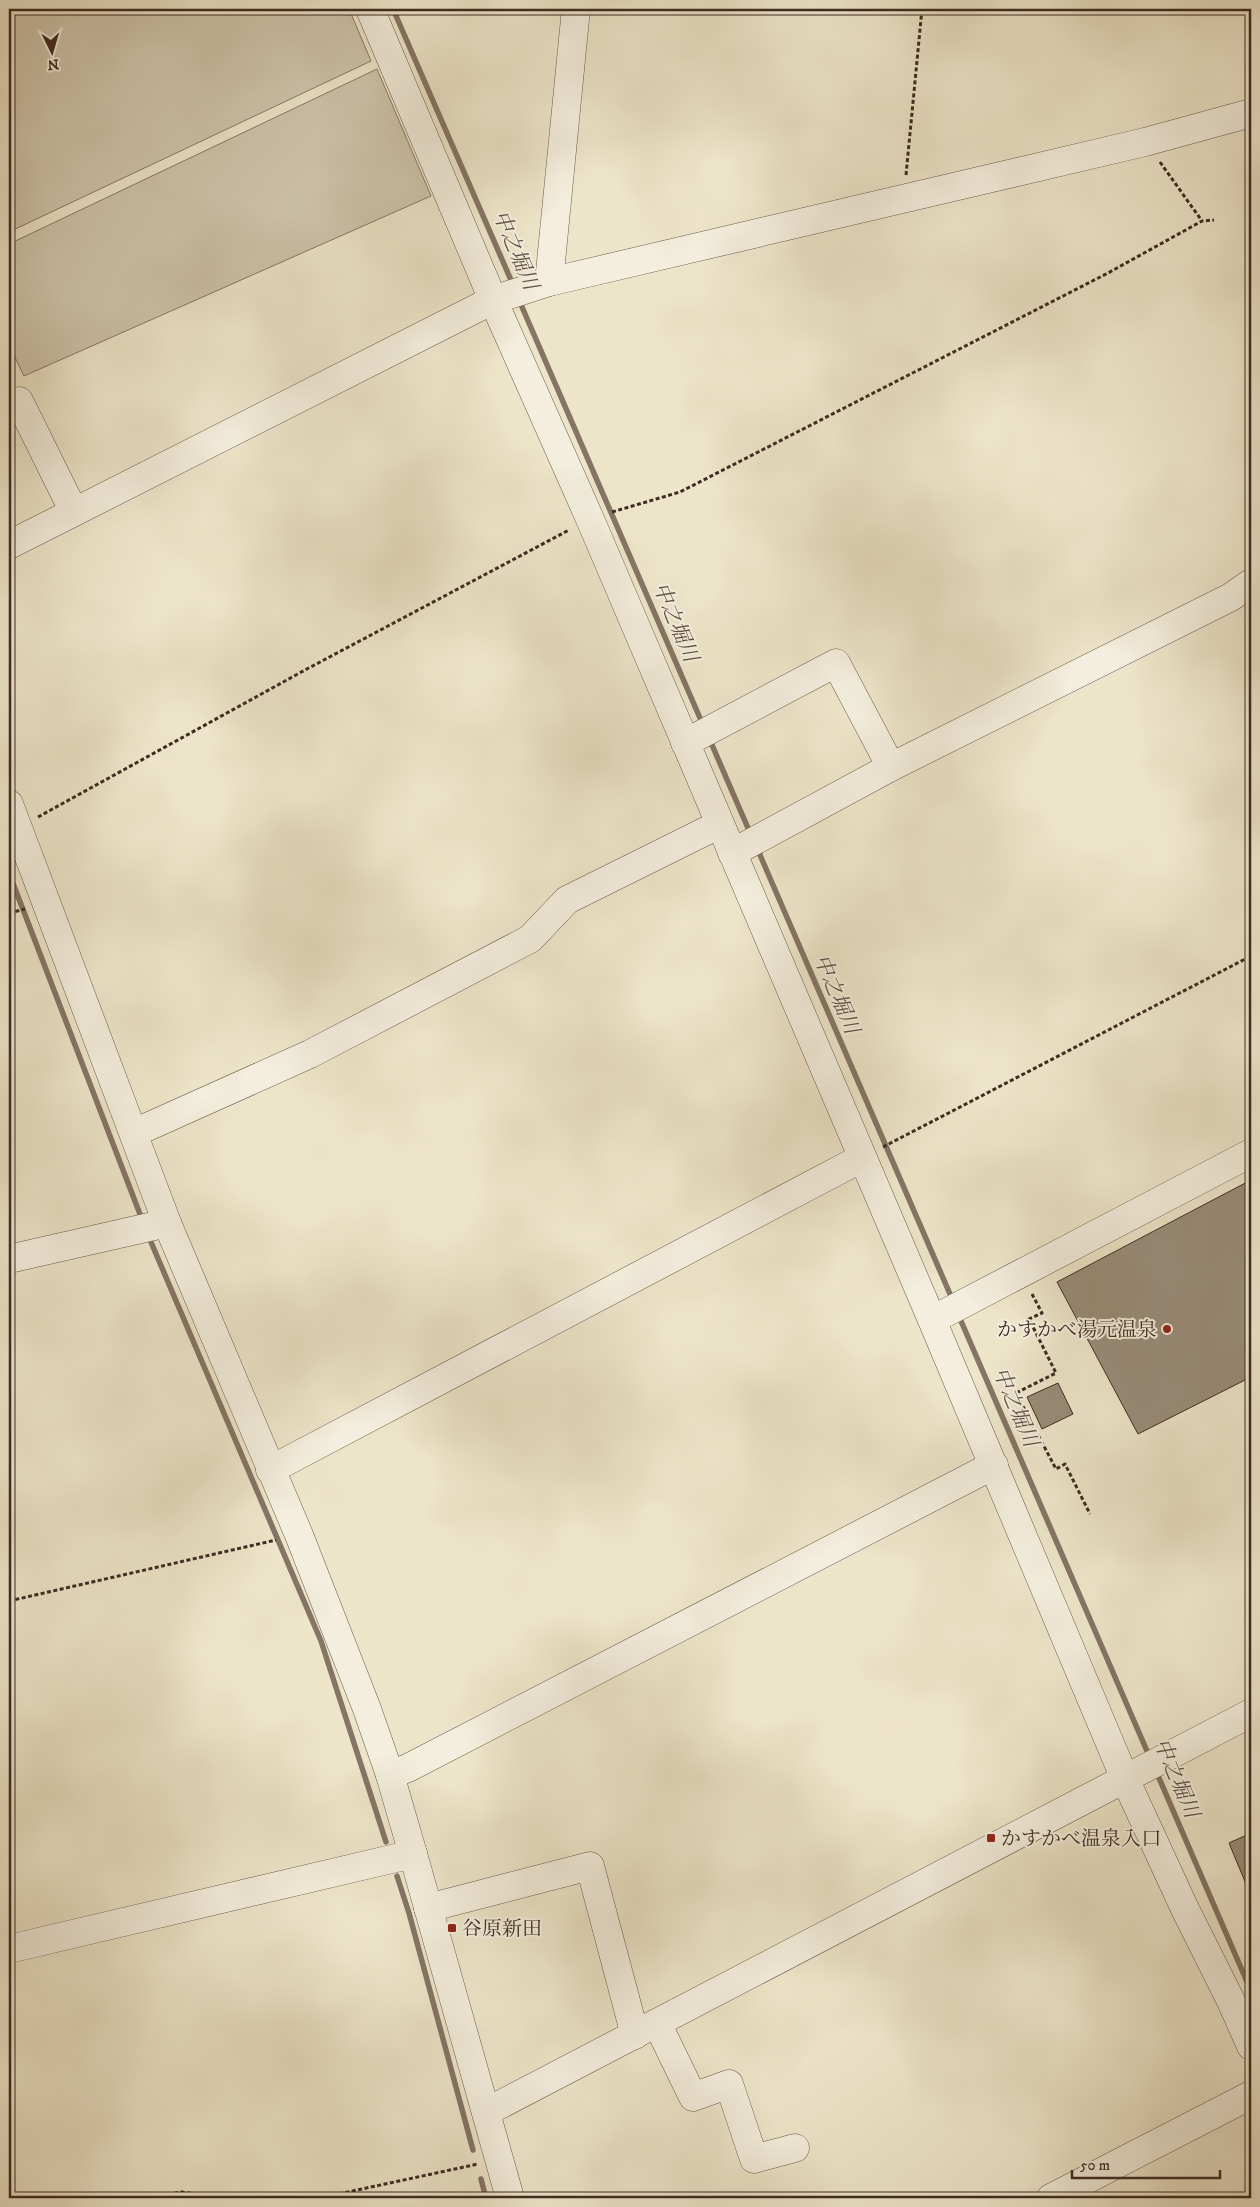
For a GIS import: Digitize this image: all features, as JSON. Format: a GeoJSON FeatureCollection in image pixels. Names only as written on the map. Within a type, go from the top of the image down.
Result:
{"type":"FeatureCollection","features":[{"type":"Feature","properties":{"kind":"street"},"geometry":{"type":"LineString","coordinates":[[370,9],[498,298],[862,1158],[947,1312],[994,1466],[1125,1779],[1251,2046]]}},
{"type":"Feature","properties":{"kind":"street"},"geometry":{"type":"LineString","coordinates":[[539,286],[576,9]]}},
{"type":"Feature","properties":{"kind":"street"},"geometry":{"type":"LineString","coordinates":[[9,545],[498,298],[539,286],[1145,142],[1251,113]]}},
{"type":"Feature","properties":{"kind":"street"},"geometry":{"type":"LineString","coordinates":[[9,408],[19,401],[74,512]]}},
{"type":"Feature","properties":{"kind":"street"},"geometry":{"type":"LineString","coordinates":[[732,853],[891,768],[1231,598],[1251,583]]}},
{"type":"Feature","properties":{"kind":"street"},"geometry":{"type":"LineString","coordinates":[[685,743],[836,663],[891,768]]}},
{"type":"Feature","properties":{"kind":"street"},"geometry":{"type":"LineString","coordinates":[[13,816],[134,1132],[163,1224],[339,1634],[390,1775],[510,2198]]}},
{"type":"Feature","properties":{"kind":"street"},"geometry":{"type":"LineString","coordinates":[[134,1132],[310,1054],[530,939],[567,900],[720,824]]}},
{"type":"Feature","properties":{"kind":"street"},"geometry":{"type":"LineString","coordinates":[[947,1312],[1251,1153]]}},
{"type":"Feature","properties":{"kind":"street"},"geometry":{"type":"LineString","coordinates":[[270,1470],[862,1158]]}},
{"type":"Feature","properties":{"kind":"street"},"geometry":{"type":"LineString","coordinates":[[9,1259],[163,1224]]}},
{"type":"Feature","properties":{"kind":"street"},"geometry":{"type":"LineString","coordinates":[[390,1775],[408,1768],[994,1466]]}},
{"type":"Feature","properties":{"kind":"street"},"geometry":{"type":"LineString","coordinates":[[486,2112],[1251,1713]]}},
{"type":"Feature","properties":{"kind":"street"},"geometry":{"type":"LineString","coordinates":[[9,1949],[413,1854]]}},
{"type":"Feature","properties":{"kind":"street"},"geometry":{"type":"LineString","coordinates":[[428,1908],[590,1866],[646,2029],[694,2097],[730,2084],[754,2159],[795,2148]]}},
{"type":"Feature","properties":{"kind":"street"},"geometry":{"type":"LineString","coordinates":[[1051,2198],[1251,2095]]}},
{"type":"Feature","properties":{"kind":"path"},"geometry":{"type":"LineString","coordinates":[[899,200],[907,171],[922,9]]}},
{"type":"Feature","properties":{"kind":"path"},"geometry":{"type":"LineString","coordinates":[[1145,142],[1202,221]]}},
{"type":"Feature","properties":{"kind":"path"},"geometry":{"type":"LineString","coordinates":[[13,816],[305,670],[590,519],[680,492],[1108,273],[1202,221],[1214,220]]}},
{"type":"Feature","properties":{"kind":"path"},"geometry":{"type":"LineString","coordinates":[[862,1158],[1251,956]]}},
{"type":"Feature","properties":{"kind":"path"},"geometry":{"type":"LineString","coordinates":[[1021,1274],[1042,1313],[1029,1319],[1056,1373],[1016,1393],[1056,1469],[1065,1464],[1090,1514]]}},
{"type":"Feature","properties":{"kind":"path"},"geometry":{"type":"LineString","coordinates":[[9,1601],[265,1543]]}},
{"type":"Feature","properties":{"kind":"path"},"geometry":{"type":"LineString","coordinates":[[320,2198],[499,2160]]}},
{"type":"Feature","properties":{"kind":"path"},"geometry":{"type":"LineString","coordinates":[[142,2198],[182,2192],[222,2198]]}},
{"type":"Feature","properties":{"kind":"shaded area"},"geometry":{"type":"Polygon","coordinates":[[[9,9],[349,9],[371,61],[9,232],[9,9]]]}},
{"type":"Feature","properties":{"kind":"shaded area"},"geometry":{"type":"Polygon","coordinates":[[[377,69],[431,196],[24,376],[9,345],[9,244],[377,69]]]}},
{"type":"Feature","properties":{"kind":"building","name":"かすかべ湯元温泉"},"geometry":{"type":"Polygon","coordinates":[[[1251,1180],[1251,1377],[1138,1434],[1057,1282],[1251,1180]]]}},
{"type":"Feature","properties":{"kind":"building"},"geometry":{"type":"Polygon","coordinates":[[[1058,1383],[1073,1414],[1042,1429],[1027,1397],[1058,1383]]]}},
{"type":"Feature","properties":{"kind":"building"},"geometry":{"type":"Polygon","coordinates":[[[1251,1833],[1251,1896],[1229,1843],[1251,1833]]]}},
{"type":"Feature","properties":{"kind":"waterway","name":"中之堀川"},"geometry":{"type":"LineString","coordinates":[[393,9],[514,287]]}},
{"type":"Feature","properties":{"kind":"waterway","name":"中之堀川"},"geometry":{"type":"LineString","coordinates":[[519,300],[703,725]]}},
{"type":"Feature","properties":{"kind":"waterway","name":"中之堀川"},"geometry":{"type":"LineString","coordinates":[[709,738],[751,835]]}},
{"type":"Feature","properties":{"kind":"waterway","name":"中之堀川"},"geometry":{"type":"LineString","coordinates":[[757,848],[953,1301]]}},
{"type":"Feature","properties":{"kind":"waterway"},"geometry":{"type":"LineString","coordinates":[[9,873],[143,1222]]}},
{"type":"Feature","properties":{"kind":"waterway"},"geometry":{"type":"LineString","coordinates":[[148,1235],[321,1641],[386,1842]]}},
{"type":"Feature","properties":{"kind":"waterway","name":"中之堀川"},"geometry":{"type":"LineString","coordinates":[[958,1314],[1150,1758]]}},
{"type":"Feature","properties":{"kind":"waterway","name":"中之堀川"},"geometry":{"type":"LineString","coordinates":[[1156,1771],[1251,1991]]}},
{"type":"Feature","properties":{"kind":"waterway"},"geometry":{"type":"LineString","coordinates":[[397,1876],[409,1913],[473,2150]]}},
{"type":"Feature","properties":{"kind":"waterway"},"geometry":{"type":"LineString","coordinates":[[481,2179],[486,2198]]}},
{"type":"Feature","properties":{"kind":"place","name":"かすかべ湯元温泉"},"geometry":{"type":"Point","coordinates":[1167,1329]}},
{"type":"Feature","properties":{"kind":"place","name":"かすかべ温泉入口"},"geometry":{"type":"Point","coordinates":[991,1838]}},
{"type":"Feature","properties":{"kind":"place","name":"谷原新田"},"geometry":{"type":"Point","coordinates":[452,1928]}}]}
